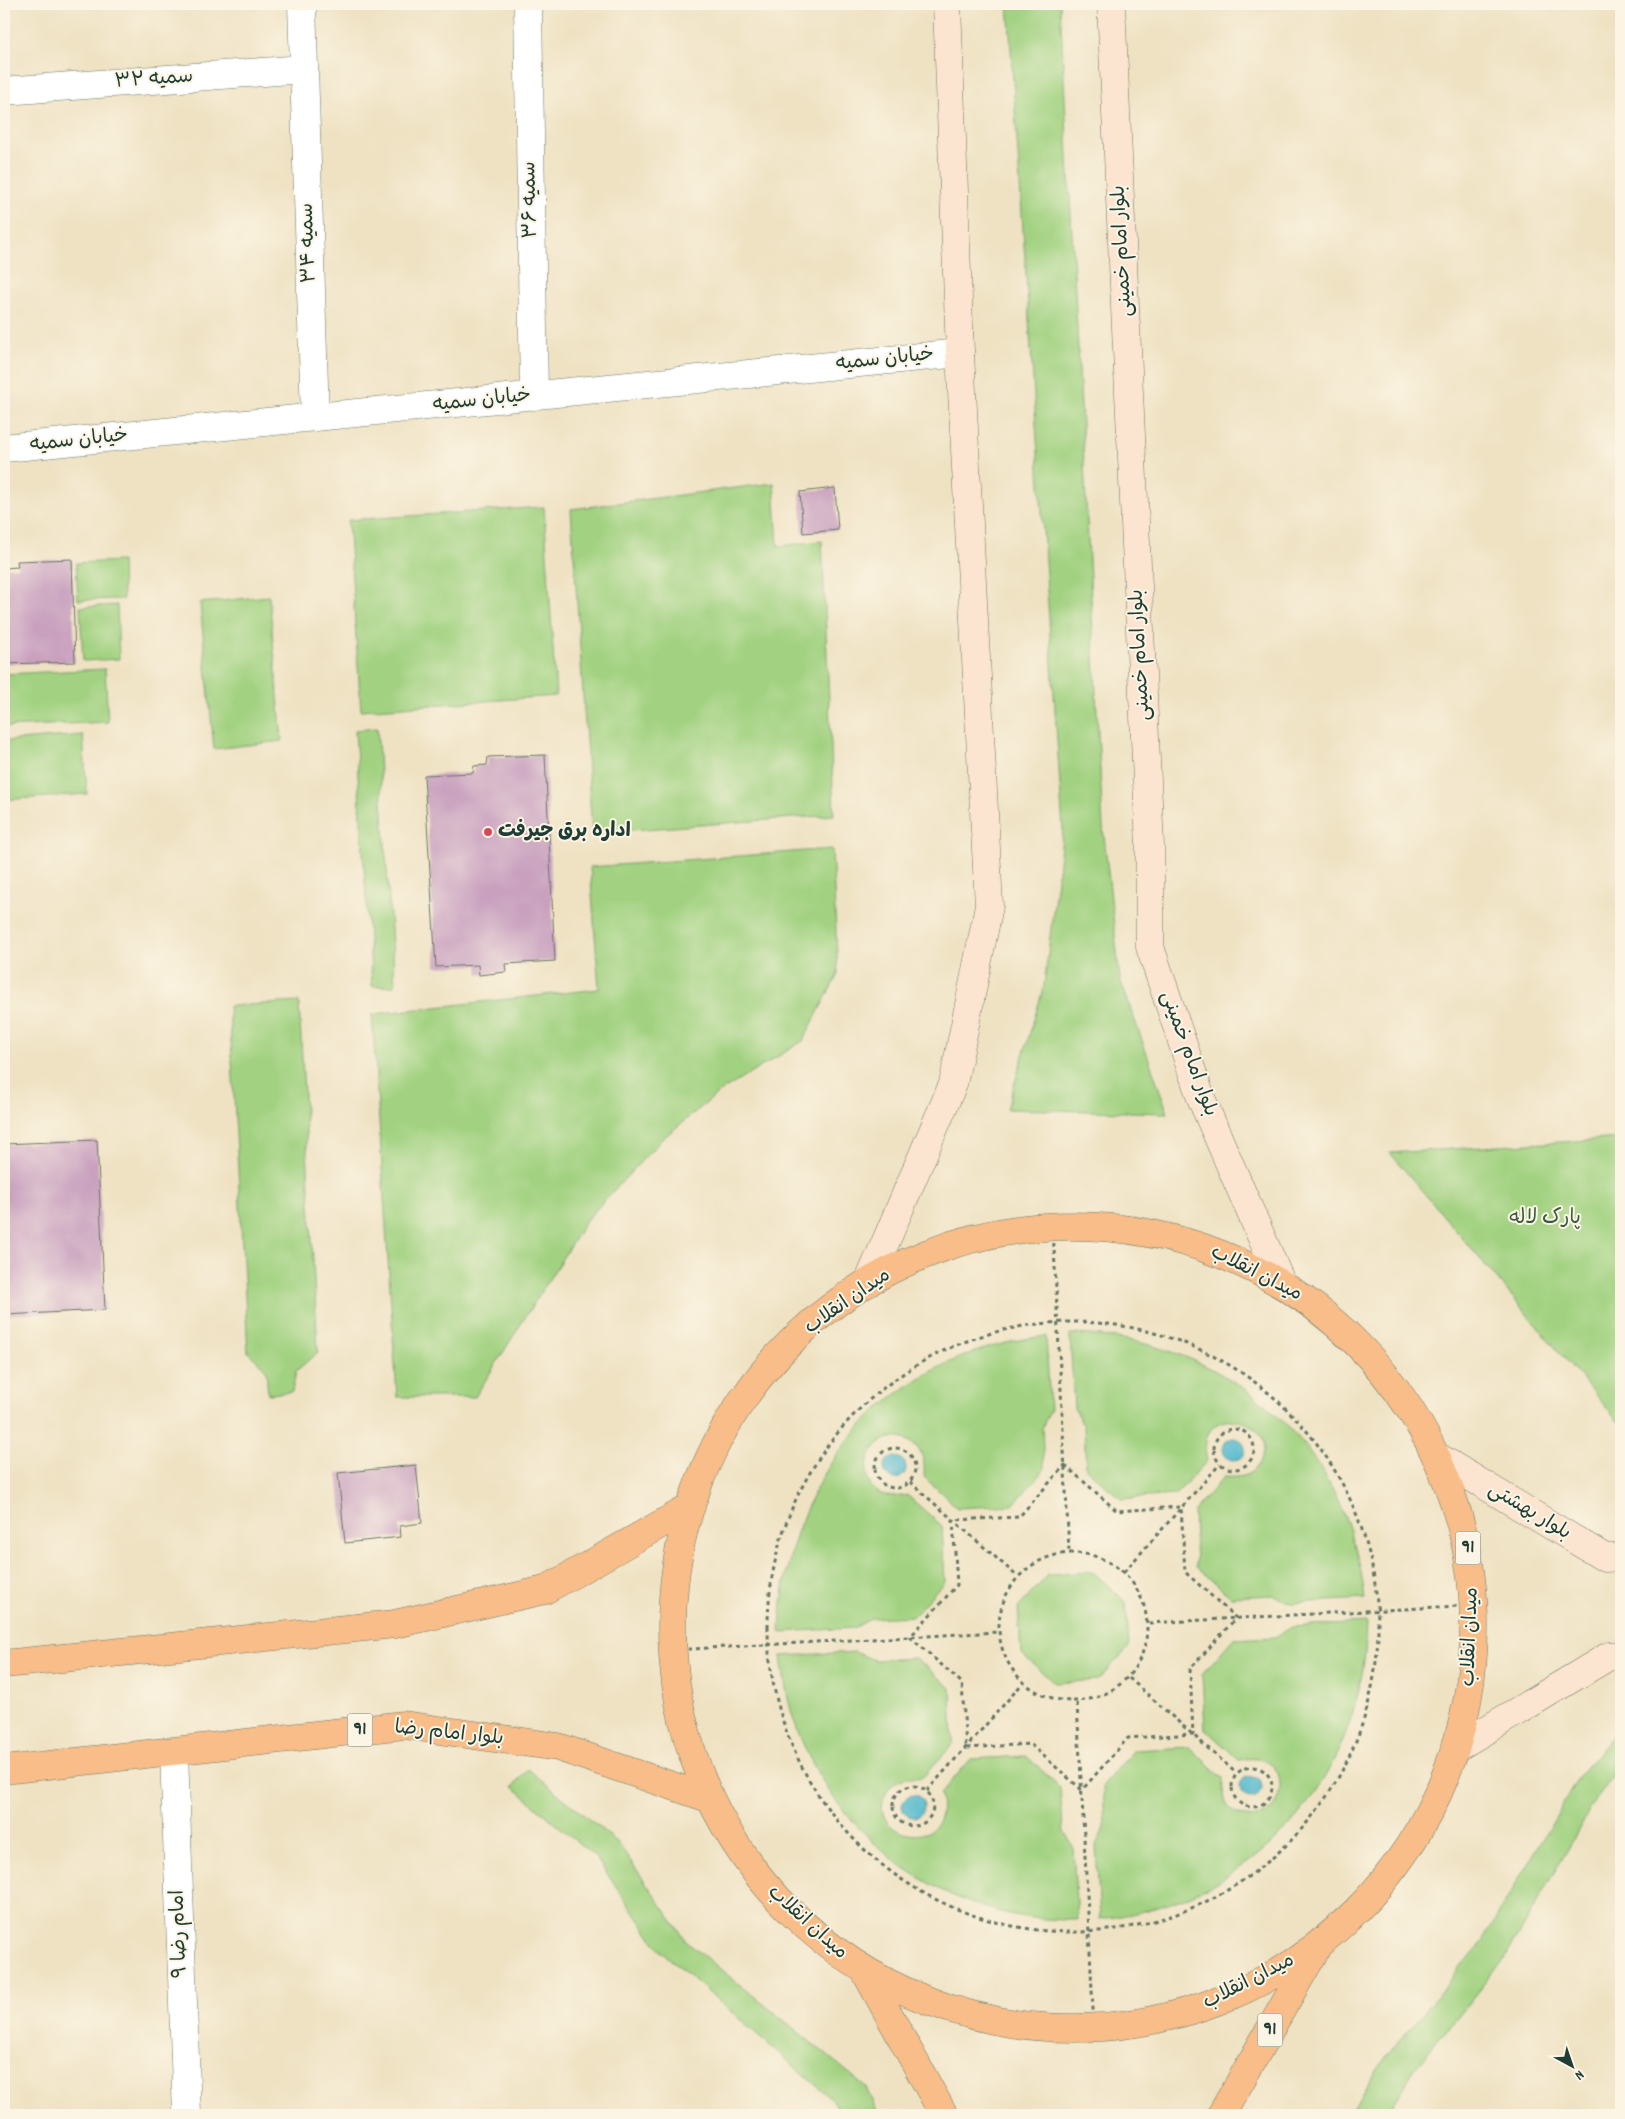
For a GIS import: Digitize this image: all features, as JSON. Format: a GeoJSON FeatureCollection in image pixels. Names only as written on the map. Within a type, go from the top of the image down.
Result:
{"type":"FeatureCollection","features":[{"type":"Feature","properties":{"kind":"main road"},"geometry":{"type":"LineString","coordinates":[[868,1283],[953,1084],[989,906],[960,353],[947,4]]}},
{"type":"Feature","properties":{"kind":"main road","name":"بلوار امام خمینی"},"geometry":{"type":"LineString","coordinates":[[1112,4],[1150,846],[1150,946],[1201,1098],[1281,1282]]}},
{"type":"Feature","properties":{"kind":"main road","name":"میدان انقلاب"},"geometry":{"type":"LineString","coordinates":[[1053,1226],[1100,1227],[1157,1234],[1194,1244],[1239,1260],[1281,1282],[1320,1309],[1356,1341],[1375,1362],[1416,1415],[1438,1457],[1456,1502],[1468,1548],[1475,1605],[1475,1653],[1468,1701],[1456,1748],[1438,1793],[1404,1852],[1388,1876],[1356,1913],[1319,1944],[1278,1972],[1236,1994],[1190,2011],[1142,2023],[1094,2028],[1047,2028],[990,2020],[952,2011],[908,1994],[866,1972],[826,1946],[790,1914],[758,1878],[731,1840],[708,1798],[691,1753],[679,1707],[672,1650],[672,1602],[678,1554],[691,1507],[708,1462],[726,1427],[759,1379],[791,1342],[828,1311],[868,1283],[911,1261],[957,1244],[1004,1232],[1053,1226]]}},
{"type":"Feature","properties":{"kind":"main road","name":"بلوار بهشتی"},"geometry":{"type":"LineString","coordinates":[[1438,1457],[1605,1558],[1621,1557]]}},
{"type":"Feature","properties":{"kind":"main road"},"geometry":{"type":"LineString","coordinates":[[4,1664],[395,1624],[545,1590],[691,1507]]}},
{"type":"Feature","properties":{"kind":"main road"},"geometry":{"type":"LineString","coordinates":[[1456,1748],[1609,1656],[1621,1655]]}},
{"type":"Feature","properties":{"kind":"main road","name":"بلوار امام رضا"},"geometry":{"type":"LineString","coordinates":[[4,1770],[404,1725],[558,1747],[708,1798]]}},
{"type":"Feature","properties":{"kind":"main road","name":"91"},"geometry":{"type":"LineString","coordinates":[[1221,2115],[1319,1944]]}},
{"type":"Feature","properties":{"kind":"main road","name":"91"},"geometry":{"type":"LineString","coordinates":[[866,1972],[944,2115]]}},
{"type":"Feature","properties":{"kind":"street","name":"سمیه ۳۴"},"geometry":{"type":"LineString","coordinates":[[302,4],[315,417]]}},
{"type":"Feature","properties":{"kind":"street","name":"سمیه ۳۶"},"geometry":{"type":"LineString","coordinates":[[528,4],[534,396]]}},
{"type":"Feature","properties":{"kind":"street","name":"سمیه ۳۲"},"geometry":{"type":"LineString","coordinates":[[4,91],[304,69]]}},
{"type":"Feature","properties":{"kind":"street","name":"خیابان سمیه"},"geometry":{"type":"LineString","coordinates":[[4,448],[960,353]]}},
{"type":"Feature","properties":{"kind":"street","name":"امام رضا ۹"},"geometry":{"type":"LineString","coordinates":[[174,1752],[187,2115]]}},
{"type":"Feature","properties":{"kind":"path"},"geometry":{"type":"LineString","coordinates":[[1053,1226],[1069,1552]]}},
{"type":"Feature","properties":{"kind":"path"},"geometry":{"type":"LineString","coordinates":[[1057,1322],[1101,1323],[1144,1330],[1186,1342],[1225,1361],[1261,1385],[1294,1414],[1326,1455],[1344,1485],[1362,1525],[1373,1567],[1379,1610],[1378,1654],[1371,1696],[1358,1738],[1339,1778],[1315,1814],[1285,1846],[1258,1869],[1214,1898],[1174,1915],[1132,1927],[1090,1932],[1045,1932],[1003,1925],[961,1913],[921,1894],[885,1869],[853,1841],[825,1807],[802,1770],[785,1730],[774,1688],[768,1645],[769,1601],[775,1558],[789,1517],[808,1477],[832,1441],[861,1408],[895,1380],[932,1357],[972,1340],[1014,1328],[1057,1322]]}},
{"type":"Feature","properties":{"kind":"path"},"geometry":{"type":"LineString","coordinates":[[1233,1428],[1248,1433],[1253,1442],[1254,1453],[1249,1462],[1240,1469],[1230,1469],[1220,1464],[1214,1450],[1214,1444],[1218,1435],[1233,1428]]}},
{"type":"Feature","properties":{"kind":"path"},"geometry":{"type":"LineString","coordinates":[[899,1447],[909,1452],[915,1461],[915,1472],[910,1482],[902,1488],[891,1488],[881,1483],[875,1474],[875,1464],[880,1454],[889,1448],[899,1447]]}},
{"type":"Feature","properties":{"kind":"path"},"geometry":{"type":"LineString","coordinates":[[1124,1572],[1220,1464]]}},
{"type":"Feature","properties":{"kind":"path"},"geometry":{"type":"LineString","coordinates":[[1065,1465],[1116,1511],[1181,1507]]}},
{"type":"Feature","properties":{"kind":"path"},"geometry":{"type":"LineString","coordinates":[[953,1520],[1019,1517],[1065,1465]]}},
{"type":"Feature","properties":{"kind":"path"},"geometry":{"type":"LineString","coordinates":[[910,1482],[1018,1577]]}},
{"type":"Feature","properties":{"kind":"path"},"geometry":{"type":"LineString","coordinates":[[1181,1507],[1185,1572],[1236,1618]]}},
{"type":"Feature","properties":{"kind":"path"},"geometry":{"type":"LineString","coordinates":[[910,1637],[957,1585],[953,1520]]}},
{"type":"Feature","properties":{"kind":"path"},"geometry":{"type":"LineString","coordinates":[[1069,1552],[1099,1556],[1124,1572],[1141,1594],[1148,1623],[1144,1652],[1129,1678],[1106,1695],[1078,1703],[1048,1699],[1023,1683],[1005,1660],[998,1632],[1002,1603],[1018,1577],[1041,1560],[1069,1552]]}},
{"type":"Feature","properties":{"kind":"path"},"geometry":{"type":"LineString","coordinates":[[1148,1623],[1475,1605]]}},
{"type":"Feature","properties":{"kind":"path"},"geometry":{"type":"LineString","coordinates":[[1193,1734],[1190,1669],[1236,1618]]}},
{"type":"Feature","properties":{"kind":"path"},"geometry":{"type":"LineString","coordinates":[[672,1650],[998,1632]]}},
{"type":"Feature","properties":{"kind":"path"},"geometry":{"type":"LineString","coordinates":[[910,1637],[962,1683],[966,1748]]}},
{"type":"Feature","properties":{"kind":"path"},"geometry":{"type":"LineString","coordinates":[[1129,1678],[1236,1773]]}},
{"type":"Feature","properties":{"kind":"path"},"geometry":{"type":"LineString","coordinates":[[927,1791],[1023,1683]]}},
{"type":"Feature","properties":{"kind":"path"},"geometry":{"type":"LineString","coordinates":[[1078,1703],[1094,2028]]}},
{"type":"Feature","properties":{"kind":"path"},"geometry":{"type":"LineString","coordinates":[[1082,1790],[1128,1738],[1193,1734]]}},
{"type":"Feature","properties":{"kind":"path"},"geometry":{"type":"LineString","coordinates":[[966,1748],[1030,1744],[1082,1790]]}},
{"type":"Feature","properties":{"kind":"path"},"geometry":{"type":"LineString","coordinates":[[1245,1767],[1256,1767],[1266,1772],[1272,1780],[1272,1791],[1267,1801],[1258,1807],[1247,1807],[1238,1803],[1232,1794],[1231,1783],[1236,1773],[1245,1767]]}},
{"type":"Feature","properties":{"kind":"path"},"geometry":{"type":"LineString","coordinates":[[906,1786],[917,1786],[927,1791],[933,1806],[933,1811],[928,1820],[919,1826],[908,1826],[899,1822],[893,1808],[897,1792],[906,1786]]}},
{"type":"Feature","properties":{"kind":"green space"},"geometry":{"type":"Polygon","coordinates":[[[1008,4],[1060,4],[1103,827],[1120,979],[1168,1113],[1007,1109],[1044,986],[1063,830],[1008,4]]]}},
{"type":"Feature","properties":{"kind":"green space"},"geometry":{"type":"Polygon","coordinates":[[[774,483],[778,546],[822,541],[834,815],[592,833],[571,509],[774,483]]]}},
{"type":"Feature","properties":{"kind":"green space"},"geometry":{"type":"Polygon","coordinates":[[[544,507],[556,696],[361,710],[348,520],[544,507]]]}},
{"type":"Feature","properties":{"kind":"green space"},"geometry":{"type":"Polygon","coordinates":[[[122,561],[123,599],[78,600],[76,563],[122,561]]]}},
{"type":"Feature","properties":{"kind":"green space"},"geometry":{"type":"Polygon","coordinates":[[[269,596],[282,741],[214,749],[200,603],[269,596]]]}},
{"type":"Feature","properties":{"kind":"green space"},"geometry":{"type":"Polygon","coordinates":[[[117,605],[119,659],[83,661],[80,607],[117,605]]]}},
{"type":"Feature","properties":{"kind":"green space"},"geometry":{"type":"Polygon","coordinates":[[[105,669],[108,722],[4,727],[4,674],[105,669]]]}},
{"type":"Feature","properties":{"kind":"green space"},"geometry":{"type":"Polygon","coordinates":[[[377,728],[395,986],[372,986],[355,730],[377,728]]]}},
{"type":"Feature","properties":{"kind":"green space"},"geometry":{"type":"Polygon","coordinates":[[[83,735],[87,794],[4,800],[4,741],[83,735]]]}},
{"type":"Feature","properties":{"kind":"green space"},"geometry":{"type":"Polygon","coordinates":[[[832,849],[838,974],[803,1041],[720,1092],[662,1139],[587,1219],[475,1397],[397,1397],[372,1014],[599,989],[590,867],[832,849]]]}},
{"type":"Feature","properties":{"kind":"green space"},"geometry":{"type":"Polygon","coordinates":[[[299,1002],[318,1352],[296,1371],[292,1392],[268,1394],[266,1370],[248,1352],[229,1006],[299,1002]]]}},
{"type":"Feature","properties":{"kind":"green space","name":"پارک لاله"},"geometry":{"type":"Polygon","coordinates":[[[1621,1138],[1621,1425],[1390,1153],[1621,1138]]]}},
{"type":"Feature","properties":{"kind":"green space"},"geometry":{"type":"Polygon","coordinates":[[[1070,1334],[1127,1340],[1180,1355],[1227,1378],[1270,1409],[1305,1447],[1334,1492],[1354,1543],[1365,1599],[1291,1603],[1273,1595],[1231,1597],[1196,1567],[1194,1511],[1224,1477],[1243,1476],[1255,1469],[1264,1449],[1261,1436],[1252,1426],[1238,1421],[1225,1421],[1213,1427],[1206,1440],[1207,1461],[1175,1495],[1121,1499],[1086,1468],[1084,1426],[1074,1408],[1070,1334]]]}},
{"type":"Feature","properties":{"kind":"green space"},"geometry":{"type":"Polygon","coordinates":[[[1046,1336],[1050,1410],[1042,1428],[1044,1470],[1013,1505],[958,1508],[924,1477],[924,1463],[921,1454],[912,1443],[896,1437],[883,1441],[873,1450],[868,1463],[867,1477],[873,1489],[886,1496],[907,1495],[942,1526],[945,1581],[913,1616],[872,1618],[854,1628],[780,1632],[786,1575],[801,1522],[824,1474],[855,1432],[893,1396],[938,1368],[989,1347],[1046,1336]]]}},
{"type":"Feature","properties":{"kind":"green space"},"geometry":{"type":"Polygon","coordinates":[[[1093,1572],[1126,1602],[1129,1647],[1098,1680],[1054,1683],[1021,1653],[1018,1608],[1048,1575],[1093,1572]]]}},
{"type":"Feature","properties":{"kind":"green space"},"geometry":{"type":"Polygon","coordinates":[[[1367,1623],[1361,1680],[1346,1733],[1322,1781],[1291,1823],[1253,1859],[1208,1887],[1157,1908],[1100,1919],[1096,1845],[1105,1827],[1103,1785],[1134,1750],[1189,1747],[1223,1778],[1223,1792],[1226,1801],[1235,1812],[1251,1818],[1264,1814],[1274,1805],[1279,1792],[1279,1778],[1273,1766],[1260,1759],[1239,1760],[1205,1729],[1202,1674],[1233,1639],[1275,1637],[1292,1627],[1367,1623]]]}},
{"type":"Feature","properties":{"kind":"green space"},"geometry":{"type":"Polygon","coordinates":[[[855,1652],[874,1660],[916,1658],[951,1688],[953,1744],[922,1778],[903,1779],[891,1786],[882,1806],[886,1819],[895,1829],[908,1834],[922,1834],[934,1828],[941,1815],[940,1794],[971,1759],[1026,1756],[1060,1787],[1063,1829],[1073,1847],[1077,1920],[1023,1917],[970,1903],[937,1888],[906,1869],[877,1846],[852,1820],[829,1791],[811,1760],[796,1726],[787,1692],[781,1656],[855,1652]]]}},
{"type":"Feature","properties":{"kind":"green space"},"geometry":{"type":"Polygon","coordinates":[[[1621,1725],[1621,1767],[1600,1792],[1507,1955],[1414,2070],[1386,2115],[1348,2115],[1386,2057],[1482,1942],[1580,1775],[1621,1725]]]}},
{"type":"Feature","properties":{"kind":"green space"},"geometry":{"type":"Polygon","coordinates":[[[528,1769],[618,1843],[688,1943],[865,2086],[879,2115],[841,2115],[833,2100],[662,1952],[595,1857],[513,1787],[528,1769]]]}},
{"type":"Feature","properties":{"kind":"water"},"geometry":{"type":"Polygon","coordinates":[[[1234,1438],[1242,1441],[1245,1449],[1242,1457],[1234,1460],[1226,1457],[1223,1449],[1226,1441],[1234,1438]]]}},
{"type":"Feature","properties":{"kind":"water"},"geometry":{"type":"Polygon","coordinates":[[[895,1457],[903,1460],[906,1468],[903,1476],[895,1479],[887,1476],[884,1468],[887,1460],[895,1457]]]}},
{"type":"Feature","properties":{"kind":"water"},"geometry":{"type":"Polygon","coordinates":[[[1251,1776],[1259,1779],[1262,1787],[1259,1795],[1251,1798],[1243,1795],[1240,1787],[1243,1779],[1251,1776]]]}},
{"type":"Feature","properties":{"kind":"water"},"geometry":{"type":"Polygon","coordinates":[[[913,1795],[921,1798],[924,1806],[921,1814],[913,1817],[905,1814],[902,1806],[905,1798],[913,1795]]]}},
{"type":"Feature","properties":{"kind":"building"},"geometry":{"type":"Polygon","coordinates":[[[835,488],[838,530],[803,533],[800,492],[835,488]]]}},
{"type":"Feature","properties":{"kind":"building"},"geometry":{"type":"Polygon","coordinates":[[[72,559],[75,662],[4,664],[4,568],[18,567],[17,561],[72,559]]]}},
{"type":"Feature","properties":{"kind":"building","name":"اداره برق جیرفت"},"geometry":{"type":"Polygon","coordinates":[[[545,755],[555,961],[505,964],[506,972],[479,975],[478,965],[436,967],[424,775],[473,773],[474,766],[487,765],[488,757],[545,755]]]}},
{"type":"Feature","properties":{"kind":"building"},"geometry":{"type":"Polygon","coordinates":[[[97,1140],[105,1310],[4,1315],[4,1144],[97,1140]]]}},
{"type":"Feature","properties":{"kind":"building"},"geometry":{"type":"Polygon","coordinates":[[[416,1465],[422,1523],[400,1526],[401,1537],[345,1543],[338,1473],[416,1465]]]}},
{"type":"Feature","properties":{"kind":"place","name":"اداره برق جیرفت"},"geometry":{"type":"Point","coordinates":[488,832]}}]}
